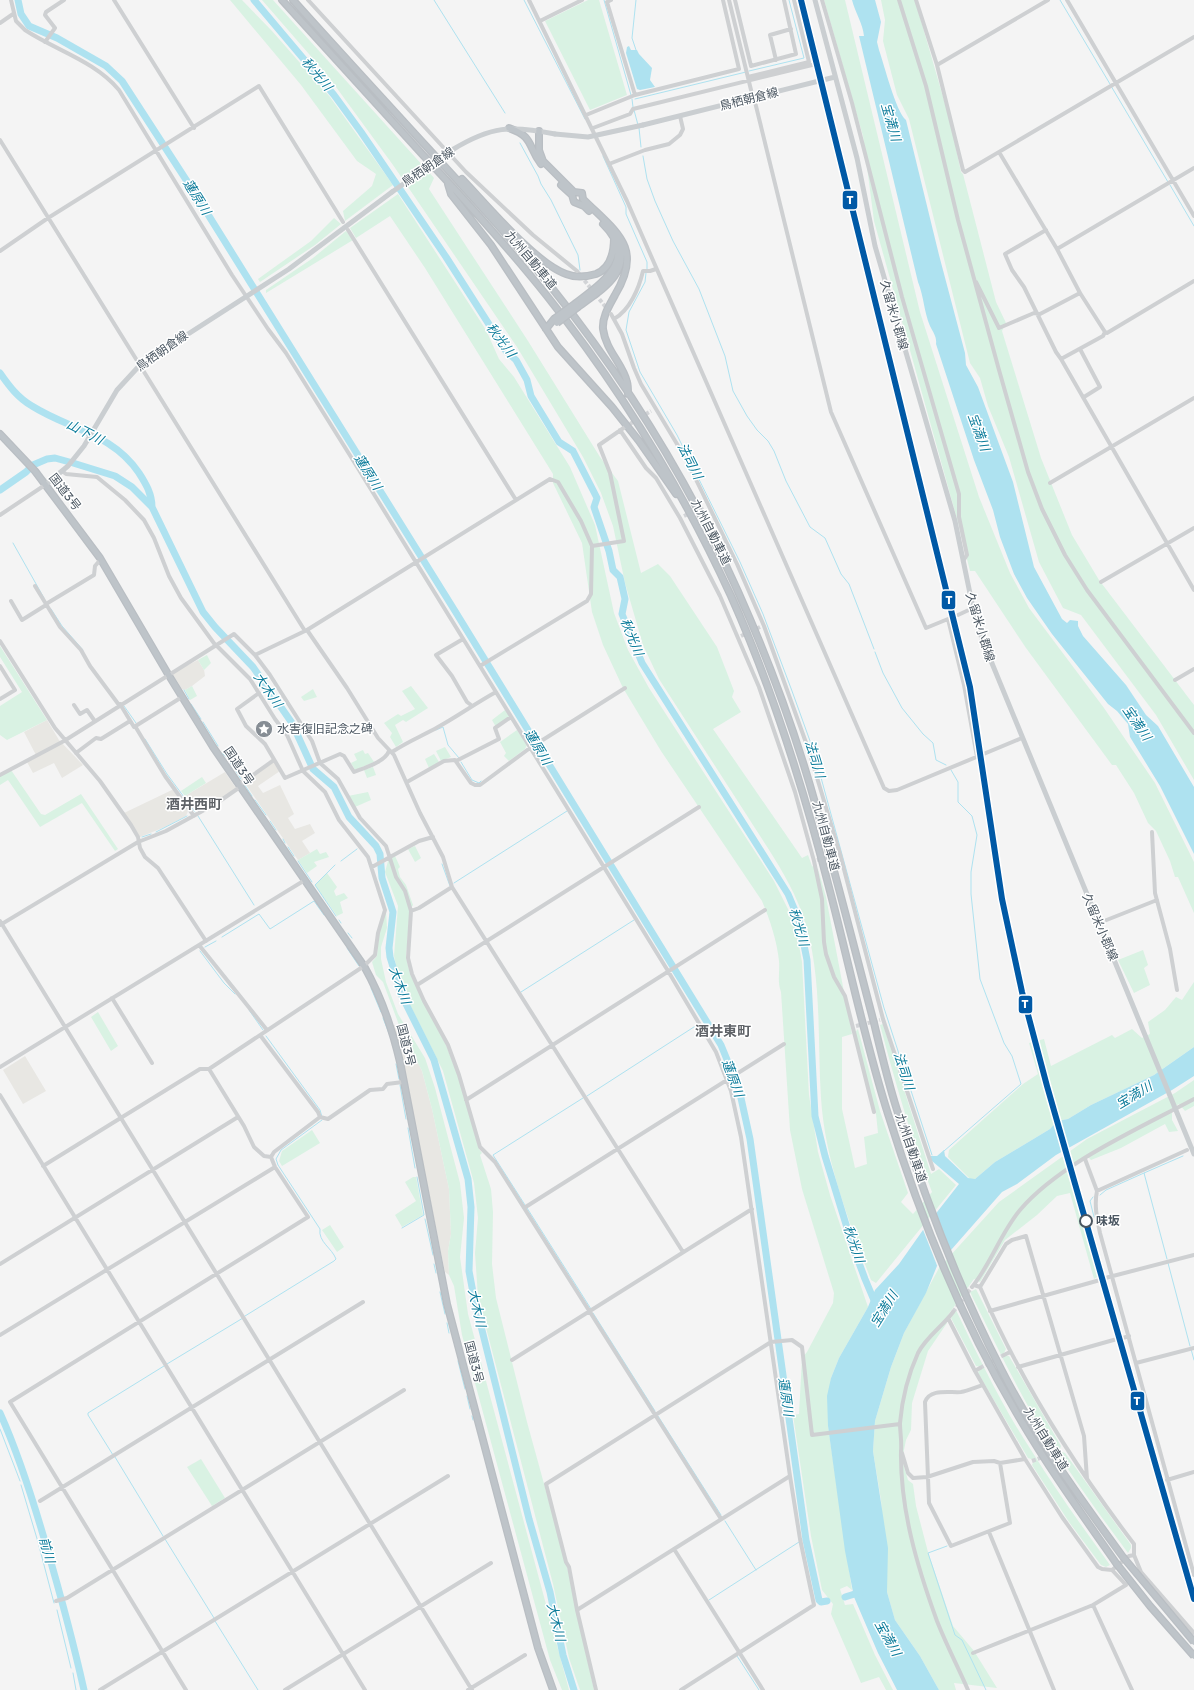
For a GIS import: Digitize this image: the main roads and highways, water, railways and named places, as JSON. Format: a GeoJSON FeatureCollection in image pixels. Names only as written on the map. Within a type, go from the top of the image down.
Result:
{"type":"FeatureCollection","features":[{"type":"Feature","properties":{"kind":"highway","name":"九州自動車道"},"geometry":{"type":"LineString","coordinates":[[282,0],[517,260],[572,329],[635,421],[691,516],[741,619],[761,669],[790,750],[828,883],[886,1110],[918,1203],[953,1290],[995,1376],[1032,1439],[1116,1563],[1150,1606],[1194,1656]]}},
{"type":"Feature","properties":{"kind":"highway","name":"九州自動車道"},"geometry":{"type":"LineString","coordinates":[[293,0],[524,254],[580,324],[628,394],[679,476],[718,550],[749,617],[784,705],[818,809],[896,1106],[925,1196],[960,1284],[1002,1371],[1059,1468],[1123,1558],[1194,1642]]}},
{"type":"Feature","properties":{"kind":"highway"},"geometry":{"type":"LineString","coordinates":[[509,128],[520,132],[527,137],[536,157],[546,170],[573,194]]}},
{"type":"Feature","properties":{"kind":"highway"},"geometry":{"type":"LineString","coordinates":[[536,157],[534,150],[539,131]]}},
{"type":"Feature","properties":{"kind":"highway"},"geometry":{"type":"LineString","coordinates":[[539,131],[539,150],[543,161],[573,194],[574,202],[581,201],[610,226],[625,246],[628,263],[624,281],[605,314],[603,329],[608,346],[627,381],[628,394]]}},
{"type":"Feature","properties":{"kind":"highway"},"geometry":{"type":"LineString","coordinates":[[415,135],[532,252],[555,270],[575,277],[584,277],[599,273],[606,267],[611,259],[614,250],[614,238]]}},
{"type":"Feature","properties":{"kind":"highway"},"geometry":{"type":"LineString","coordinates":[[448,182],[452,194],[490,245],[558,347],[612,407],[639,441],[691,516]]}},
{"type":"Feature","properties":{"kind":"highway"},"geometry":{"type":"LineString","coordinates":[[573,194],[580,192],[581,201],[606,227],[614,238],[618,253],[612,273],[604,282],[577,305]]}},
{"type":"Feature","properties":{"kind":"highway"},"geometry":{"type":"LineString","coordinates":[[546,329],[577,305],[606,286],[616,275],[621,264],[621,249],[610,226]]}},
{"type":"Feature","properties":{"kind":"highway","name":"国道3号"},"geometry":{"type":"LineString","coordinates":[[0,434],[35,471],[60,502],[101,559],[182,697],[240,786],[364,966],[379,995],[390,1024],[403,1082],[447,1304],[538,1648],[553,1690]]}},
{"type":"Feature","properties":{"kind":"main road"},"geometry":{"type":"LineString","coordinates":[[815,0],[835,77]]}},
{"type":"Feature","properties":{"kind":"main road","name":"鳥栖朝倉線"},"geometry":{"type":"LineString","coordinates":[[45,485],[68,466],[84,446],[116,390],[140,365],[289,269],[392,192],[452,150],[481,134],[509,128],[588,137],[643,125],[835,77]]}},
{"type":"Feature","properties":{"kind":"main road","name":"久留米小郡線"},"geometry":{"type":"LineString","coordinates":[[835,77],[857,158],[875,246],[955,521],[973,608],[982,639],[1194,1154]]}},
{"type":"Feature","properties":{"kind":"water","name":"宝満川"},"geometry":{"type":"Polygon","coordinates":[[[852,0],[875,0],[881,22],[877,42],[894,98],[898,108],[906,120],[965,353],[966,365],[978,387],[1013,482],[1034,567],[1062,619],[1067,623],[1070,620],[1078,621],[1078,626],[1083,636],[1126,685],[1146,715],[1158,726],[1194,787],[1194,854],[1160,786],[1130,737],[1128,724],[1117,711],[1108,704],[1052,634],[1027,598],[1014,574],[1000,537],[993,510],[974,460],[935,337],[926,315],[922,293],[918,282],[859,36],[864,36],[861,22],[852,0]]]}},
{"type":"Feature","properties":{"kind":"water"},"geometry":{"type":"Polygon","coordinates":[[[629,46],[631,50],[637,50],[652,68],[650,80],[655,87],[640,90],[637,89],[626,53],[627,47],[629,46]]]}},
{"type":"Feature","properties":{"kind":"water","name":"宝満川"},"geometry":{"type":"Polygon","coordinates":[[[1194,1047],[1194,1076],[1172,1090],[1056,1155],[1017,1184],[1002,1192],[937,1266],[926,1293],[904,1333],[891,1367],[875,1421],[873,1451],[888,1548],[887,1592],[895,1620],[920,1656],[939,1690],[897,1690],[878,1653],[854,1597],[845,1551],[828,1426],[827,1396],[831,1378],[839,1358],[868,1307],[875,1290],[899,1264],[959,1184],[932,1161],[929,1156],[937,1156],[944,1150],[945,1156],[968,1178],[975,1179],[995,1162],[1050,1129],[1057,1121],[1068,1119],[1091,1105],[1154,1075],[1194,1047]]]}},
{"type":"Feature","properties":{"kind":"waterway","name":"蓮原川"},"geometry":{"type":"LineString","coordinates":[[18,0],[21,14],[29,26],[57,38],[106,66],[122,81],[194,192],[455,611],[721,1045],[739,1089],[750,1139],[806,1540],[819,1600],[821,1602],[827,1601]]}},
{"type":"Feature","properties":{"kind":"waterway","name":"秋光川"},"geometry":{"type":"LineString","coordinates":[[254,0],[334,95],[361,132],[446,257],[506,351],[516,360],[527,380],[531,396],[559,442],[573,451],[597,498],[594,507],[609,551],[613,570],[620,577],[625,599],[622,614],[642,663],[788,894],[799,920],[807,960],[815,1116],[825,1156],[852,1244],[876,1305]]}},
{"type":"Feature","properties":{"kind":"waterway"},"geometry":{"type":"LineString","coordinates":[[434,0],[505,113]]}},
{"type":"Feature","properties":{"kind":"waterway"},"geometry":{"type":"LineString","coordinates":[[524,0],[585,119]]}},
{"type":"Feature","properties":{"kind":"waterway"},"geometry":{"type":"LineString","coordinates":[[604,0],[631,95]]}},
{"type":"Feature","properties":{"kind":"waterway"},"geometry":{"type":"LineString","coordinates":[[636,0],[632,38],[636,50]]}},
{"type":"Feature","properties":{"kind":"waterway"},"geometry":{"type":"LineString","coordinates":[[749,71],[804,58],[789,0]]}},
{"type":"Feature","properties":{"kind":"waterway"},"geometry":{"type":"LineString","coordinates":[[1060,0],[1110,84]]}},
{"type":"Feature","properties":{"kind":"waterway"},"geometry":{"type":"LineString","coordinates":[[635,99],[746,72]]}},
{"type":"Feature","properties":{"kind":"waterway"},"geometry":{"type":"LineString","coordinates":[[1111,86],[1168,182]]}},
{"type":"Feature","properties":{"kind":"waterway"},"geometry":{"type":"LineString","coordinates":[[632,99],[633,107]]}},
{"type":"Feature","properties":{"kind":"waterway"},"geometry":{"type":"LineString","coordinates":[[634,110],[638,125]]}},
{"type":"Feature","properties":{"kind":"waterway"},"geometry":{"type":"LineString","coordinates":[[639,128],[641,147]]}},
{"type":"Feature","properties":{"kind":"waterway"},"geometry":{"type":"LineString","coordinates":[[520,143],[551,200],[578,255],[580,270]]}},
{"type":"Feature","properties":{"kind":"waterway"},"geometry":{"type":"LineString","coordinates":[[603,156],[626,207],[626,214],[647,262],[647,270]]}},
{"type":"Feature","properties":{"kind":"waterway"},"geometry":{"type":"LineString","coordinates":[[643,156],[647,179],[655,201],[673,241],[699,289],[725,356],[733,391],[747,416],[757,430],[768,441],[774,451],[786,481],[810,527],[825,538],[841,574],[849,584],[874,649]]}},
{"type":"Feature","properties":{"kind":"waterway"},"geometry":{"type":"LineString","coordinates":[[1170,185],[1194,226]]}},
{"type":"Feature","properties":{"kind":"waterway","name":"法司川"},"geometry":{"type":"LineString","coordinates":[[646,273],[645,282],[629,312],[626,330],[640,372],[677,435],[740,562],[763,614],[792,691],[814,752],[884,1008],[932,1155]]}},
{"type":"Feature","properties":{"kind":"waterway","name":"山下川"},"geometry":{"type":"LineString","coordinates":[[0,373],[14,391],[27,403],[46,414],[90,434],[116,449],[128,460],[142,477],[150,493],[152,507]]}},
{"type":"Feature","properties":{"kind":"waterway","name":"大木川"},"geometry":{"type":"LineString","coordinates":[[0,490],[26,472],[33,465],[47,459],[55,458],[115,476],[132,487],[152,507],[203,612],[215,627],[253,667],[292,723],[313,769],[334,787],[349,817],[376,846],[380,854],[382,878],[393,912],[389,948],[390,957],[402,996],[434,1060],[468,1179],[471,1207],[469,1271],[474,1298],[529,1519],[550,1592],[563,1655],[574,1690]]}},
{"type":"Feature","properties":{"kind":"waterway"},"geometry":{"type":"LineString","coordinates":[[13,543],[44,598]]}},
{"type":"Feature","properties":{"kind":"waterway"},"geometry":{"type":"LineString","coordinates":[[51,609],[62,626],[83,650]]}},
{"type":"Feature","properties":{"kind":"waterway"},"geometry":{"type":"LineString","coordinates":[[875,652],[883,673],[902,708],[923,734],[933,743],[936,760],[946,765]]}},
{"type":"Feature","properties":{"kind":"waterway"},"geometry":{"type":"LineString","coordinates":[[184,690],[189,699]]}},
{"type":"Feature","properties":{"kind":"waterway"},"geometry":{"type":"LineString","coordinates":[[191,704],[201,719]]}},
{"type":"Feature","properties":{"kind":"waterway"},"geometry":{"type":"LineString","coordinates":[[124,706],[136,723]]}},
{"type":"Feature","properties":{"kind":"waterway"},"geometry":{"type":"LineString","coordinates":[[203,722],[218,746]]}},
{"type":"Feature","properties":{"kind":"waterway"},"geometry":{"type":"LineString","coordinates":[[436,730],[443,727],[448,745],[459,758]]}},
{"type":"Feature","properties":{"kind":"waterway"},"geometry":{"type":"LineString","coordinates":[[145,739],[167,774],[195,812]]}},
{"type":"Feature","properties":{"kind":"waterway"},"geometry":{"type":"LineString","coordinates":[[222,753],[227,758]]}},
{"type":"Feature","properties":{"kind":"waterway"},"geometry":{"type":"LineString","coordinates":[[229,761],[241,779]]}},
{"type":"Feature","properties":{"kind":"waterway"},"geometry":{"type":"LineString","coordinates":[[461,762],[472,780],[479,783],[481,781]]}},
{"type":"Feature","properties":{"kind":"waterway"},"geometry":{"type":"LineString","coordinates":[[944,1151],[1021,1084],[1012,1056],[1004,1043],[980,979],[971,894],[971,872],[977,835],[972,816],[958,802],[958,782],[951,770]]}},
{"type":"Feature","properties":{"kind":"waterway"},"geometry":{"type":"LineString","coordinates":[[244,784],[252,796]]}},
{"type":"Feature","properties":{"kind":"waterway"},"geometry":{"type":"LineString","coordinates":[[255,800],[266,815]]}},
{"type":"Feature","properties":{"kind":"waterway"},"geometry":{"type":"LineString","coordinates":[[454,883],[567,811]]}},
{"type":"Feature","properties":{"kind":"waterway"},"geometry":{"type":"LineString","coordinates":[[156,832],[187,816]]}},
{"type":"Feature","properties":{"kind":"waterway"},"geometry":{"type":"LineString","coordinates":[[198,816],[254,905]]}},
{"type":"Feature","properties":{"kind":"waterway"},"geometry":{"type":"LineString","coordinates":[[270,821],[276,830]]}},
{"type":"Feature","properties":{"kind":"waterway"},"geometry":{"type":"LineString","coordinates":[[142,837],[151,834]]}},
{"type":"Feature","properties":{"kind":"waterway"},"geometry":{"type":"LineString","coordinates":[[283,839],[285,843]]}},
{"type":"Feature","properties":{"kind":"waterway"},"geometry":{"type":"LineString","coordinates":[[288,847],[294,856]]}},
{"type":"Feature","properties":{"kind":"waterway"},"geometry":{"type":"LineString","coordinates":[[341,861],[357,849]]}},
{"type":"Feature","properties":{"kind":"waterway"},"geometry":{"type":"LineString","coordinates":[[298,861],[312,882]]}},
{"type":"Feature","properties":{"kind":"waterway"},"geometry":{"type":"LineString","coordinates":[[442,864],[450,886]]}},
{"type":"Feature","properties":{"kind":"waterway"},"geometry":{"type":"LineString","coordinates":[[335,865],[315,885],[336,916]]}},
{"type":"Feature","properties":{"kind":"waterway"},"geometry":{"type":"LineString","coordinates":[[222,937],[259,914],[270,929],[314,901],[324,915]]}},
{"type":"Feature","properties":{"kind":"waterway"},"geometry":{"type":"LineString","coordinates":[[521,992],[634,920]]}},
{"type":"Feature","properties":{"kind":"waterway"},"geometry":{"type":"LineString","coordinates":[[348,933],[352,938]]}},
{"type":"Feature","properties":{"kind":"waterway"},"geometry":{"type":"LineString","coordinates":[[205,947],[216,941]]}},
{"type":"Feature","properties":{"kind":"waterway"},"geometry":{"type":"LineString","coordinates":[[347,948],[359,966]]}},
{"type":"Feature","properties":{"kind":"waterway"},"geometry":{"type":"LineString","coordinates":[[200,951],[224,983],[235,994]]}},
{"type":"Feature","properties":{"kind":"waterway"},"geometry":{"type":"LineString","coordinates":[[371,988],[381,1012]]}},
{"type":"Feature","properties":{"kind":"waterway"},"geometry":{"type":"LineString","coordinates":[[249,1010],[263,1030]]}},
{"type":"Feature","properties":{"kind":"waterway"},"geometry":{"type":"LineString","coordinates":[[383,1018],[390,1036]]}},
{"type":"Feature","properties":{"kind":"waterway"},"geometry":{"type":"LineString","coordinates":[[587,1096],[697,1025]]}},
{"type":"Feature","properties":{"kind":"waterway"},"geometry":{"type":"LineString","coordinates":[[266,1036],[320,1110],[322,1117]]}},
{"type":"Feature","properties":{"kind":"waterway"},"geometry":{"type":"LineString","coordinates":[[396,1064],[399,1079]]}},
{"type":"Feature","properties":{"kind":"waterway"},"geometry":{"type":"LineString","coordinates":[[400,1085],[406,1119]]}},
{"type":"Feature","properties":{"kind":"waterway"},"geometry":{"type":"LineString","coordinates":[[525,1205],[493,1155],[583,1098]]}},
{"type":"Feature","properties":{"kind":"waterway"},"geometry":{"type":"LineString","coordinates":[[245,1316],[336,1259],[321,1238],[320,1229],[278,1165],[276,1159],[281,1150],[322,1120]]}},
{"type":"Feature","properties":{"kind":"waterway"},"geometry":{"type":"LineString","coordinates":[[408,1128],[415,1168]]}},
{"type":"Feature","properties":{"kind":"waterway"},"geometry":{"type":"LineString","coordinates":[[1167,1259],[1144,1173],[1183,1156]]}},
{"type":"Feature","properties":{"kind":"waterway"},"geometry":{"type":"LineString","coordinates":[[1100,1195],[1106,1190],[1144,1173]]}},
{"type":"Feature","properties":{"kind":"waterway"},"geometry":{"type":"LineString","coordinates":[[402,1228],[424,1215],[417,1177]]}},
{"type":"Feature","properties":{"kind":"waterway"},"geometry":{"type":"LineString","coordinates":[[1093,1197],[1090,1201],[1094,1217]]}},
{"type":"Feature","properties":{"kind":"waterway"},"geometry":{"type":"LineString","coordinates":[[527,1208],[591,1309]]}},
{"type":"Feature","properties":{"kind":"waterway"},"geometry":{"type":"LineString","coordinates":[[425,1219],[433,1255]]}},
{"type":"Feature","properties":{"kind":"waterway"},"geometry":{"type":"LineString","coordinates":[[1168,1263],[1190,1346]]}},
{"type":"Feature","properties":{"kind":"waterway"},"geometry":{"type":"LineString","coordinates":[[434,1264],[436,1273]]}},
{"type":"Feature","properties":{"kind":"waterway"},"geometry":{"type":"LineString","coordinates":[[440,1292],[445,1314]]}},
{"type":"Feature","properties":{"kind":"waterway"},"geometry":{"type":"LineString","coordinates":[[593,1313],[655,1411]]}},
{"type":"Feature","properties":{"kind":"waterway"},"geometry":{"type":"LineString","coordinates":[[167,1364],[243,1318]]}},
{"type":"Feature","properties":{"kind":"waterway"},"geometry":{"type":"LineString","coordinates":[[447,1323],[449,1333]]}},
{"type":"Feature","properties":{"kind":"waterway"},"geometry":{"type":"LineString","coordinates":[[1191,1349],[1194,1360]]}},
{"type":"Feature","properties":{"kind":"waterway"},"geometry":{"type":"LineString","coordinates":[[458,1361],[465,1389]]}},
{"type":"Feature","properties":{"kind":"waterway"},"geometry":{"type":"LineString","coordinates":[[113,1455],[88,1413],[164,1366]]}},
{"type":"Feature","properties":{"kind":"waterway"},"geometry":{"type":"LineString","coordinates":[[467,1396],[470,1409]]}},
{"type":"Feature","properties":{"kind":"waterway","name":"前川"},"geometry":{"type":"LineString","coordinates":[[0,1413],[19,1461],[36,1511],[61,1599],[84,1690]]}},
{"type":"Feature","properties":{"kind":"waterway"},"geometry":{"type":"LineString","coordinates":[[472,1416],[473,1420]]}},
{"type":"Feature","properties":{"kind":"waterway"},"geometry":{"type":"LineString","coordinates":[[658,1416],[721,1515]]}},
{"type":"Feature","properties":{"kind":"waterway"},"geometry":{"type":"LineString","coordinates":[[0,1429],[20,1481]]}},
{"type":"Feature","properties":{"kind":"waterway"},"geometry":{"type":"LineString","coordinates":[[115,1457],[163,1536]]}},
{"type":"Feature","properties":{"kind":"waterway"},"geometry":{"type":"LineString","coordinates":[[21,1485],[38,1542]]}},
{"type":"Feature","properties":{"kind":"waterway"},"geometry":{"type":"LineString","coordinates":[[725,1521],[756,1570]]}},
{"type":"Feature","properties":{"kind":"waterway"},"geometry":{"type":"LineString","coordinates":[[165,1539],[214,1618]]}},
{"type":"Feature","properties":{"kind":"waterway"},"geometry":{"type":"LineString","coordinates":[[709,1600],[799,1542]]}},
{"type":"Feature","properties":{"kind":"waterway"},"geometry":{"type":"LineString","coordinates":[[39,1546],[54,1603]]}},
{"type":"Feature","properties":{"kind":"waterway"},"geometry":{"type":"LineString","coordinates":[[947,1546],[928,1553],[955,1635],[962,1640],[986,1690]]}},
{"type":"Feature","properties":{"kind":"waterway","name":"蓮原川"},"geometry":{"type":"LineString","coordinates":[[845,1597],[861,1592]]}},
{"type":"Feature","properties":{"kind":"waterway"},"geometry":{"type":"LineString","coordinates":[[57,1610],[71,1668]]}},
{"type":"Feature","properties":{"kind":"waterway"},"geometry":{"type":"LineString","coordinates":[[215,1621],[258,1690]]}},
{"type":"Feature","properties":{"kind":"waterway"},"geometry":{"type":"LineString","coordinates":[[737,1656],[759,1690]]}},
{"type":"Feature","properties":{"kind":"waterway"},"geometry":{"type":"LineString","coordinates":[[73,1673],[76,1690]]}},
{"type":"Feature","properties":{"kind":"tunnel"},"geometry":{"type":"LineString","coordinates":[[577,271],[608,310]]}},
{"type":"Feature","properties":{"kind":"tunnel"},"geometry":{"type":"LineString","coordinates":[[625,427],[651,411]]}},
{"type":"Feature","properties":{"kind":"tunnel"},"geometry":{"type":"LineString","coordinates":[[684,516],[703,507]]}},
{"type":"Feature","properties":{"kind":"tunnel"},"geometry":{"type":"LineString","coordinates":[[741,636],[760,627]]}},
{"type":"Feature","properties":{"kind":"tunnel"},"geometry":{"type":"LineString","coordinates":[[817,860],[837,855]]}},
{"type":"Feature","properties":{"kind":"tunnel"},"geometry":{"type":"LineString","coordinates":[[856,1026],[880,1020]]}},
{"type":"Feature","properties":{"kind":"tunnel"},"geometry":{"type":"LineString","coordinates":[[1100,1280],[1109,1277]]}},
{"type":"Feature","properties":{"kind":"tunnel"},"geometry":{"type":"LineString","coordinates":[[953,1312],[972,1287]]}},
{"type":"Feature","properties":{"kind":"tunnel"},"geometry":{"type":"LineString","coordinates":[[980,1368],[1004,1355]]}},
{"type":"Feature","properties":{"kind":"tunnel"},"geometry":{"type":"LineString","coordinates":[[1032,1461],[1060,1451]]}},
{"type":"Feature","properties":{"kind":"place","name":"水害復旧記念之碑"},"geometry":{"type":"Point","coordinates":[264,729]}},
{"type":"Feature","properties":{"kind":"place","name":"味坂"},"geometry":{"type":"Point","coordinates":[1086,1221]}},
{"type":"Feature","properties":{"kind":"district","name":"酒井西町"},"geometry":{"type":"Point","coordinates":[194,804]}},
{"type":"Feature","properties":{"kind":"district","name":"酒井東町"},"geometry":{"type":"Point","coordinates":[723,1031]}}]}
